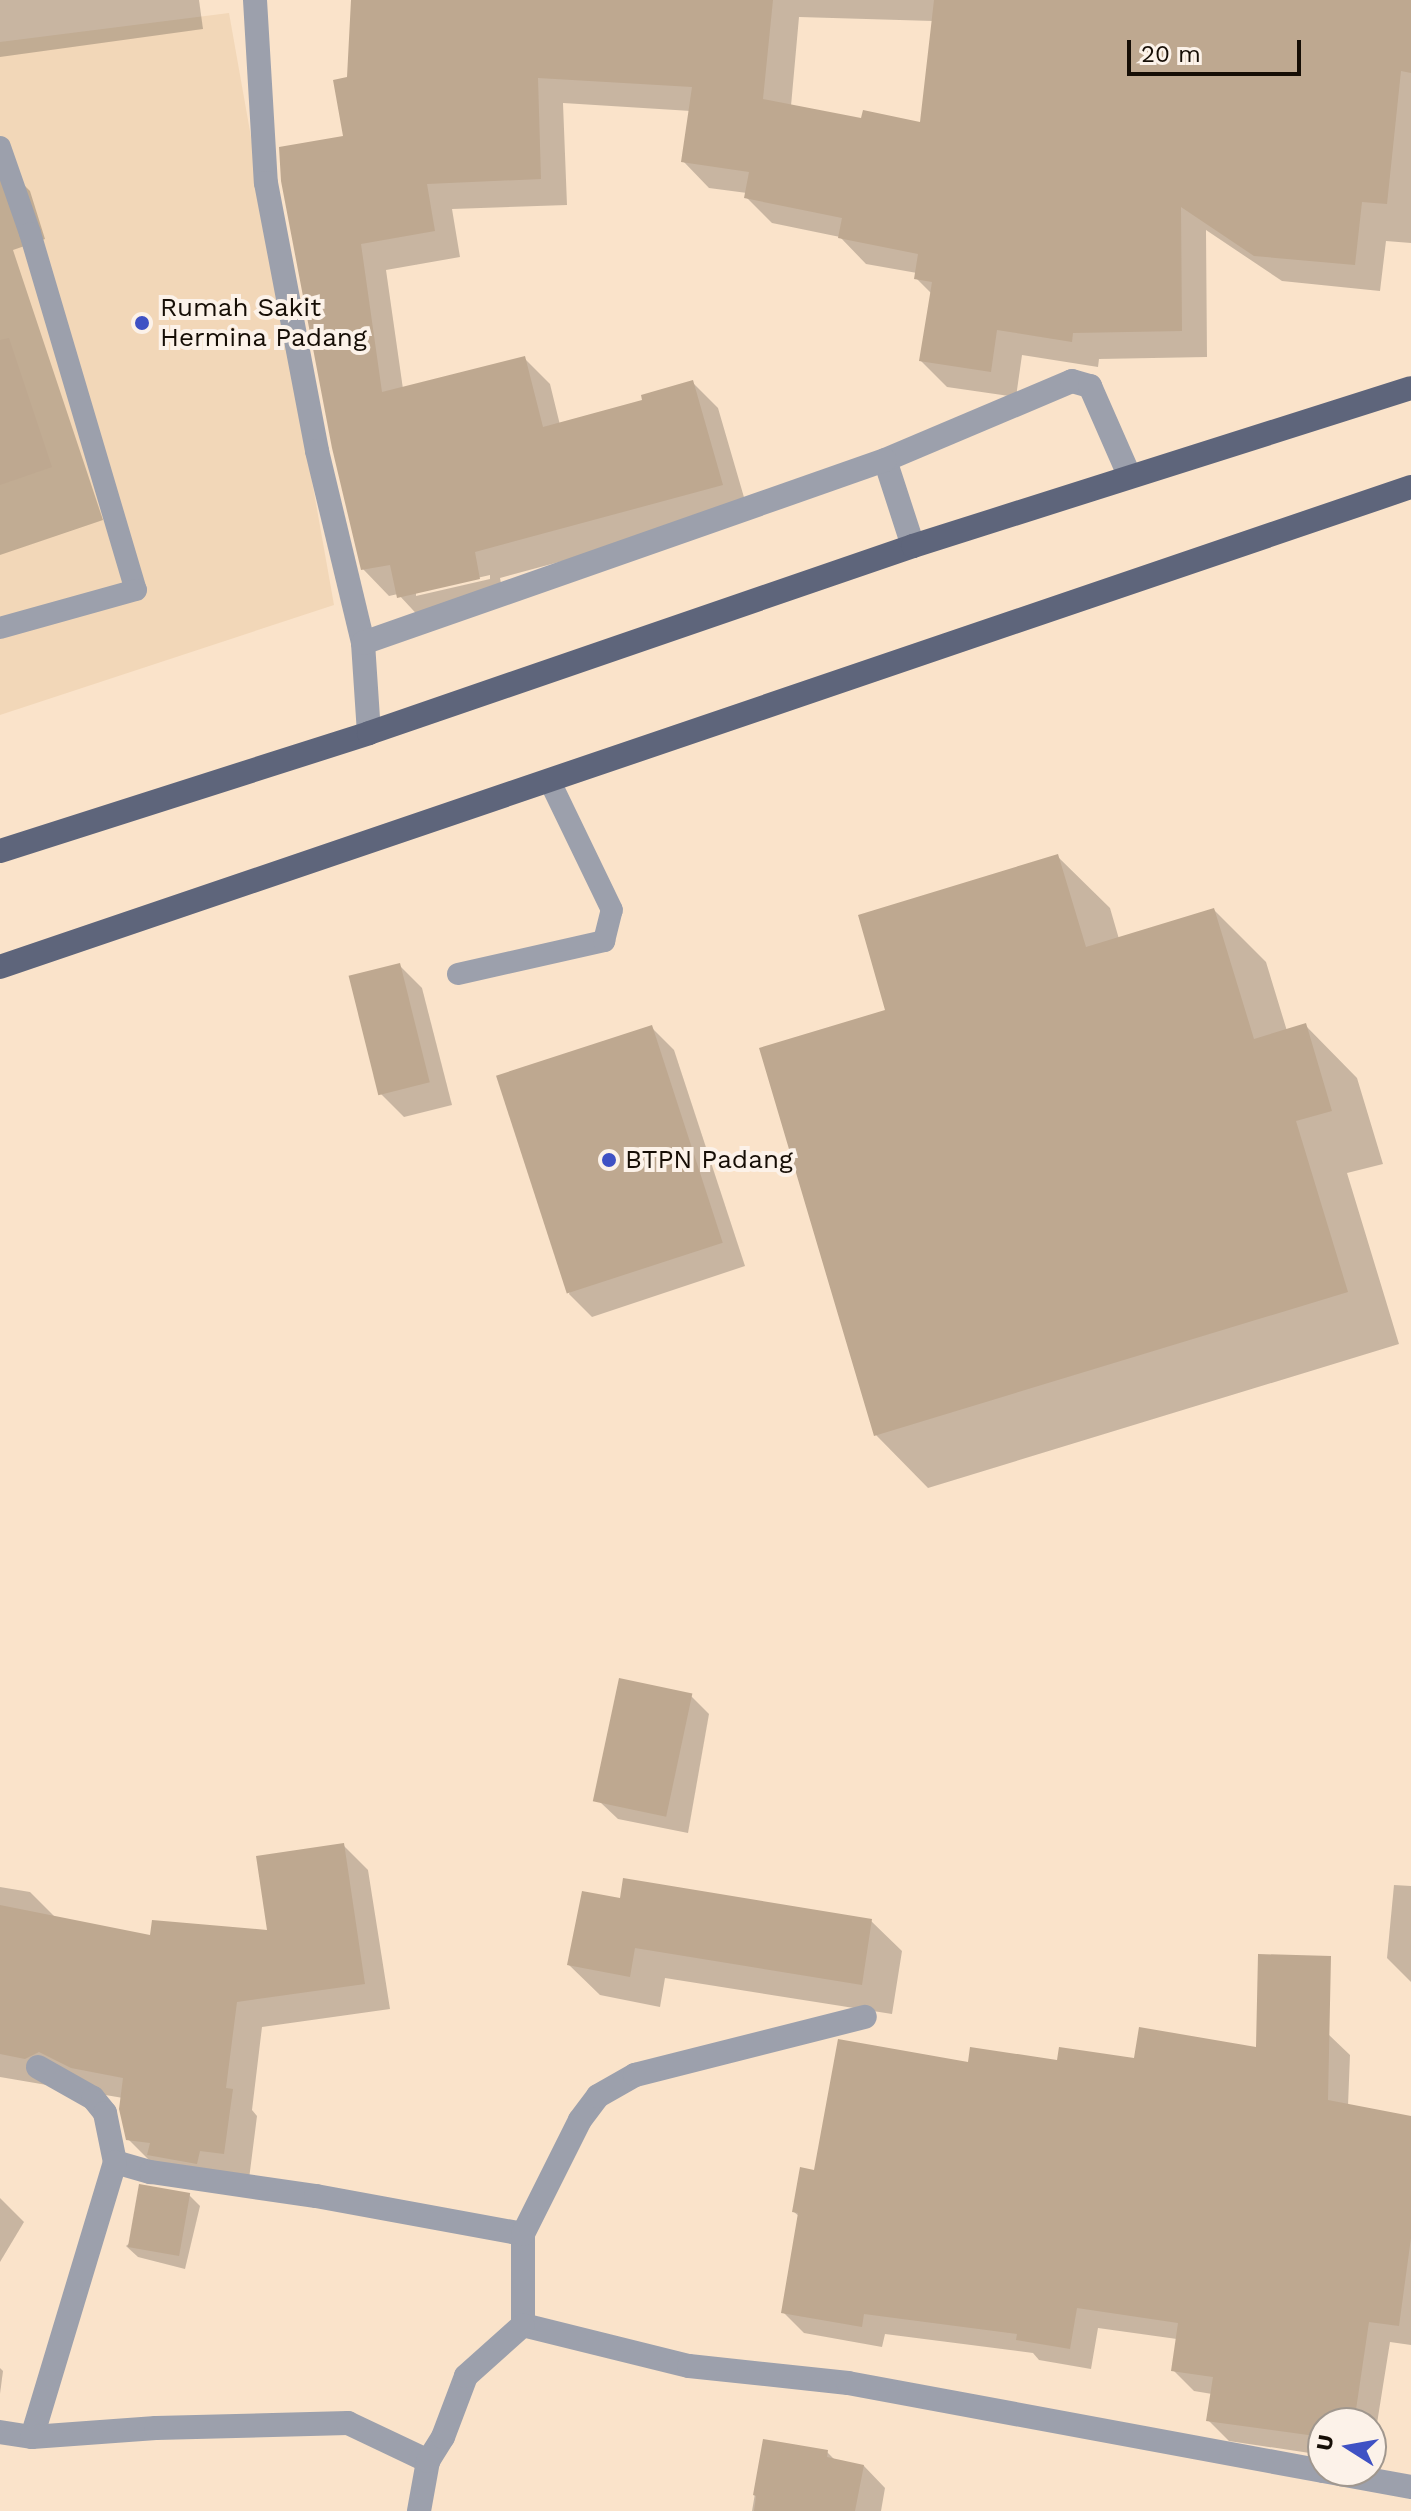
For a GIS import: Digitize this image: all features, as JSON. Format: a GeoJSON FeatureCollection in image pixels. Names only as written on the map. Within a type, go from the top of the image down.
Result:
{"type":"FeatureCollection","features":[{"type":"Feature","properties":{"kind":"main road"},"geometry":{"type":"LineString","coordinates":[[0,851],[369,733],[1129,475],[1411,388]]}},
{"type":"Feature","properties":{"kind":"main road"},"geometry":{"type":"LineString","coordinates":[[0,967],[1411,487]]}},
{"type":"Feature","properties":{"kind":"street"},"geometry":{"type":"LineString","coordinates":[[255,0],[266,183],[317,451],[363,643],[369,733]]}},
{"type":"Feature","properties":{"kind":"street"},"geometry":{"type":"LineString","coordinates":[[363,643],[885,460],[1072,381],[1090,386],[1129,475]]}},
{"type":"Feature","properties":{"kind":"street"},"geometry":{"type":"LineString","coordinates":[[885,460],[913,546]]}},
{"type":"Feature","properties":{"kind":"street"},"geometry":{"type":"LineString","coordinates":[[419,2511],[428,2461],[443,2437],[466,2376],[523,2325],[523,2234],[580,2120],[598,2096],[635,2075],[865,2017]]}},
{"type":"Feature","properties":{"kind":"street"},"geometry":{"type":"LineString","coordinates":[[32,2437],[115,2162],[105,2113],[93,2098],[38,2067]]}},
{"type":"Feature","properties":{"kind":"street"},"geometry":{"type":"LineString","coordinates":[[115,2162],[151,2172],[406,2211],[523,2234]]}},
{"type":"Feature","properties":{"kind":"street"},"geometry":{"type":"LineString","coordinates":[[523,2325],[689,2366],[848,2383],[1307,2468]]}},
{"type":"Feature","properties":{"kind":"street"},"geometry":{"type":"LineString","coordinates":[[0,2432],[32,2437],[156,2428],[348,2423],[428,2461]]}},
{"type":"Feature","properties":{"kind":"street"},"geometry":{"type":"LineString","coordinates":[[1387,2483],[1411,2487]]}},
{"type":"Feature","properties":{"kind":"lane"},"geometry":{"type":"LineString","coordinates":[[0,147],[30,233],[136,590],[0,628]]}},
{"type":"Feature","properties":{"kind":"lane"},"geometry":{"type":"LineString","coordinates":[[458,974],[604,941],[612,910],[550,782]]}},
{"type":"Feature","properties":{"kind":"shaded area","name":"Rumah Sakit Hermina Padang"},"geometry":{"type":"Polygon","coordinates":[[[229,13],[334,605],[0,715],[0,42],[229,13]]]}},
{"type":"Feature","properties":{"kind":"building"},"geometry":{"type":"Polygon","coordinates":[[[351,0],[773,0],[763,99],[861,118],[863,110],[920,122],[934,0],[1411,0],[1411,73],[1401,71],[1387,204],[1362,202],[1355,265],[1254,256],[1181,207],[1182,331],[1073,333],[1072,342],[997,330],[991,372],[919,361],[932,282],[914,279],[918,254],[838,238],[842,218],[744,198],[749,172],[681,162],[692,87],[538,78],[541,179],[427,184],[435,231],[361,244],[382,392],[525,356],[543,427],[642,400],[641,395],[693,380],[723,485],[475,552],[480,579],[397,598],[390,565],[361,570],[332,448],[281,181],[279,147],[343,136],[333,80],[347,77],[351,0]]]}},
{"type":"Feature","properties":{"kind":"building"},"geometry":{"type":"Polygon","coordinates":[[[9,338],[52,467],[0,485],[0,340],[9,338]]]}},
{"type":"Feature","properties":{"kind":"building"},"geometry":{"type":"Polygon","coordinates":[[[1058,854],[1086,947],[1214,908],[1254,1039],[1306,1023],[1332,1111],[1296,1121],[1348,1292],[874,1436],[759,1048],[885,1010],[858,915],[1058,854]]]}},
{"type":"Feature","properties":{"kind":"building"},"geometry":{"type":"Polygon","coordinates":[[[400,963],[430,1082],[378,1095],[349,976],[400,963]]]}},
{"type":"Feature","properties":{"kind":"building","name":"BTPN Padang"},"geometry":{"type":"Polygon","coordinates":[[[652,1025],[723,1243],[567,1293],[496,1076],[652,1025]]]}},
{"type":"Feature","properties":{"kind":"building"},"geometry":{"type":"Polygon","coordinates":[[[619,1678],[692,1694],[666,1817],[593,1801],[619,1678]]]}},
{"type":"Feature","properties":{"kind":"building"},"geometry":{"type":"Polygon","coordinates":[[[344,1843],[365,1984],[237,2002],[226,2088],[233,2089],[224,2154],[200,2151],[197,2164],[147,2155],[150,2143],[126,2140],[119,2109],[123,2078],[71,2068],[39,2052],[25,2059],[0,2054],[0,1905],[150,1935],[152,1920],[267,1930],[256,1856],[344,1843]]]}},
{"type":"Feature","properties":{"kind":"building"},"geometry":{"type":"Polygon","coordinates":[[[623,1878],[872,1919],[862,1985],[635,1948],[630,1977],[567,1965],[582,1891],[620,1898],[623,1878]]]}},
{"type":"Feature","properties":{"kind":"building"},"geometry":{"type":"Polygon","coordinates":[[[1258,1954],[1331,1956],[1328,2100],[1411,2116],[1411,2238],[1399,2326],[1369,2322],[1356,2407],[1307,2407],[1307,2435],[1206,2421],[1213,2377],[1171,2371],[1178,2323],[1077,2308],[1070,2349],[1016,2340],[1017,2334],[864,2314],[862,2327],[781,2313],[798,2213],[792,2212],[800,2167],[814,2170],[838,2039],[968,2062],[970,2047],[1057,2060],[1059,2047],[1134,2058],[1139,2027],[1256,2047],[1258,1954]]]}},
{"type":"Feature","properties":{"kind":"building"},"geometry":{"type":"Polygon","coordinates":[[[139,2184],[190,2193],[179,2256],[128,2247],[139,2184]]]}},
{"type":"Feature","properties":{"kind":"building"},"geometry":{"type":"Polygon","coordinates":[[[763,2439],[828,2450],[827,2457],[864,2465],[855,2511],[754,2511],[756,2496],[753,2495],[763,2439]]]}},
{"type":"Feature","properties":{"kind":"place","name":"Rumah Sakit Hermina Padang"},"geometry":{"type":"Point","coordinates":[142,323]}},
{"type":"Feature","properties":{"kind":"place","name":"BTPN Padang"},"geometry":{"type":"Point","coordinates":[609,1160]}}]}
